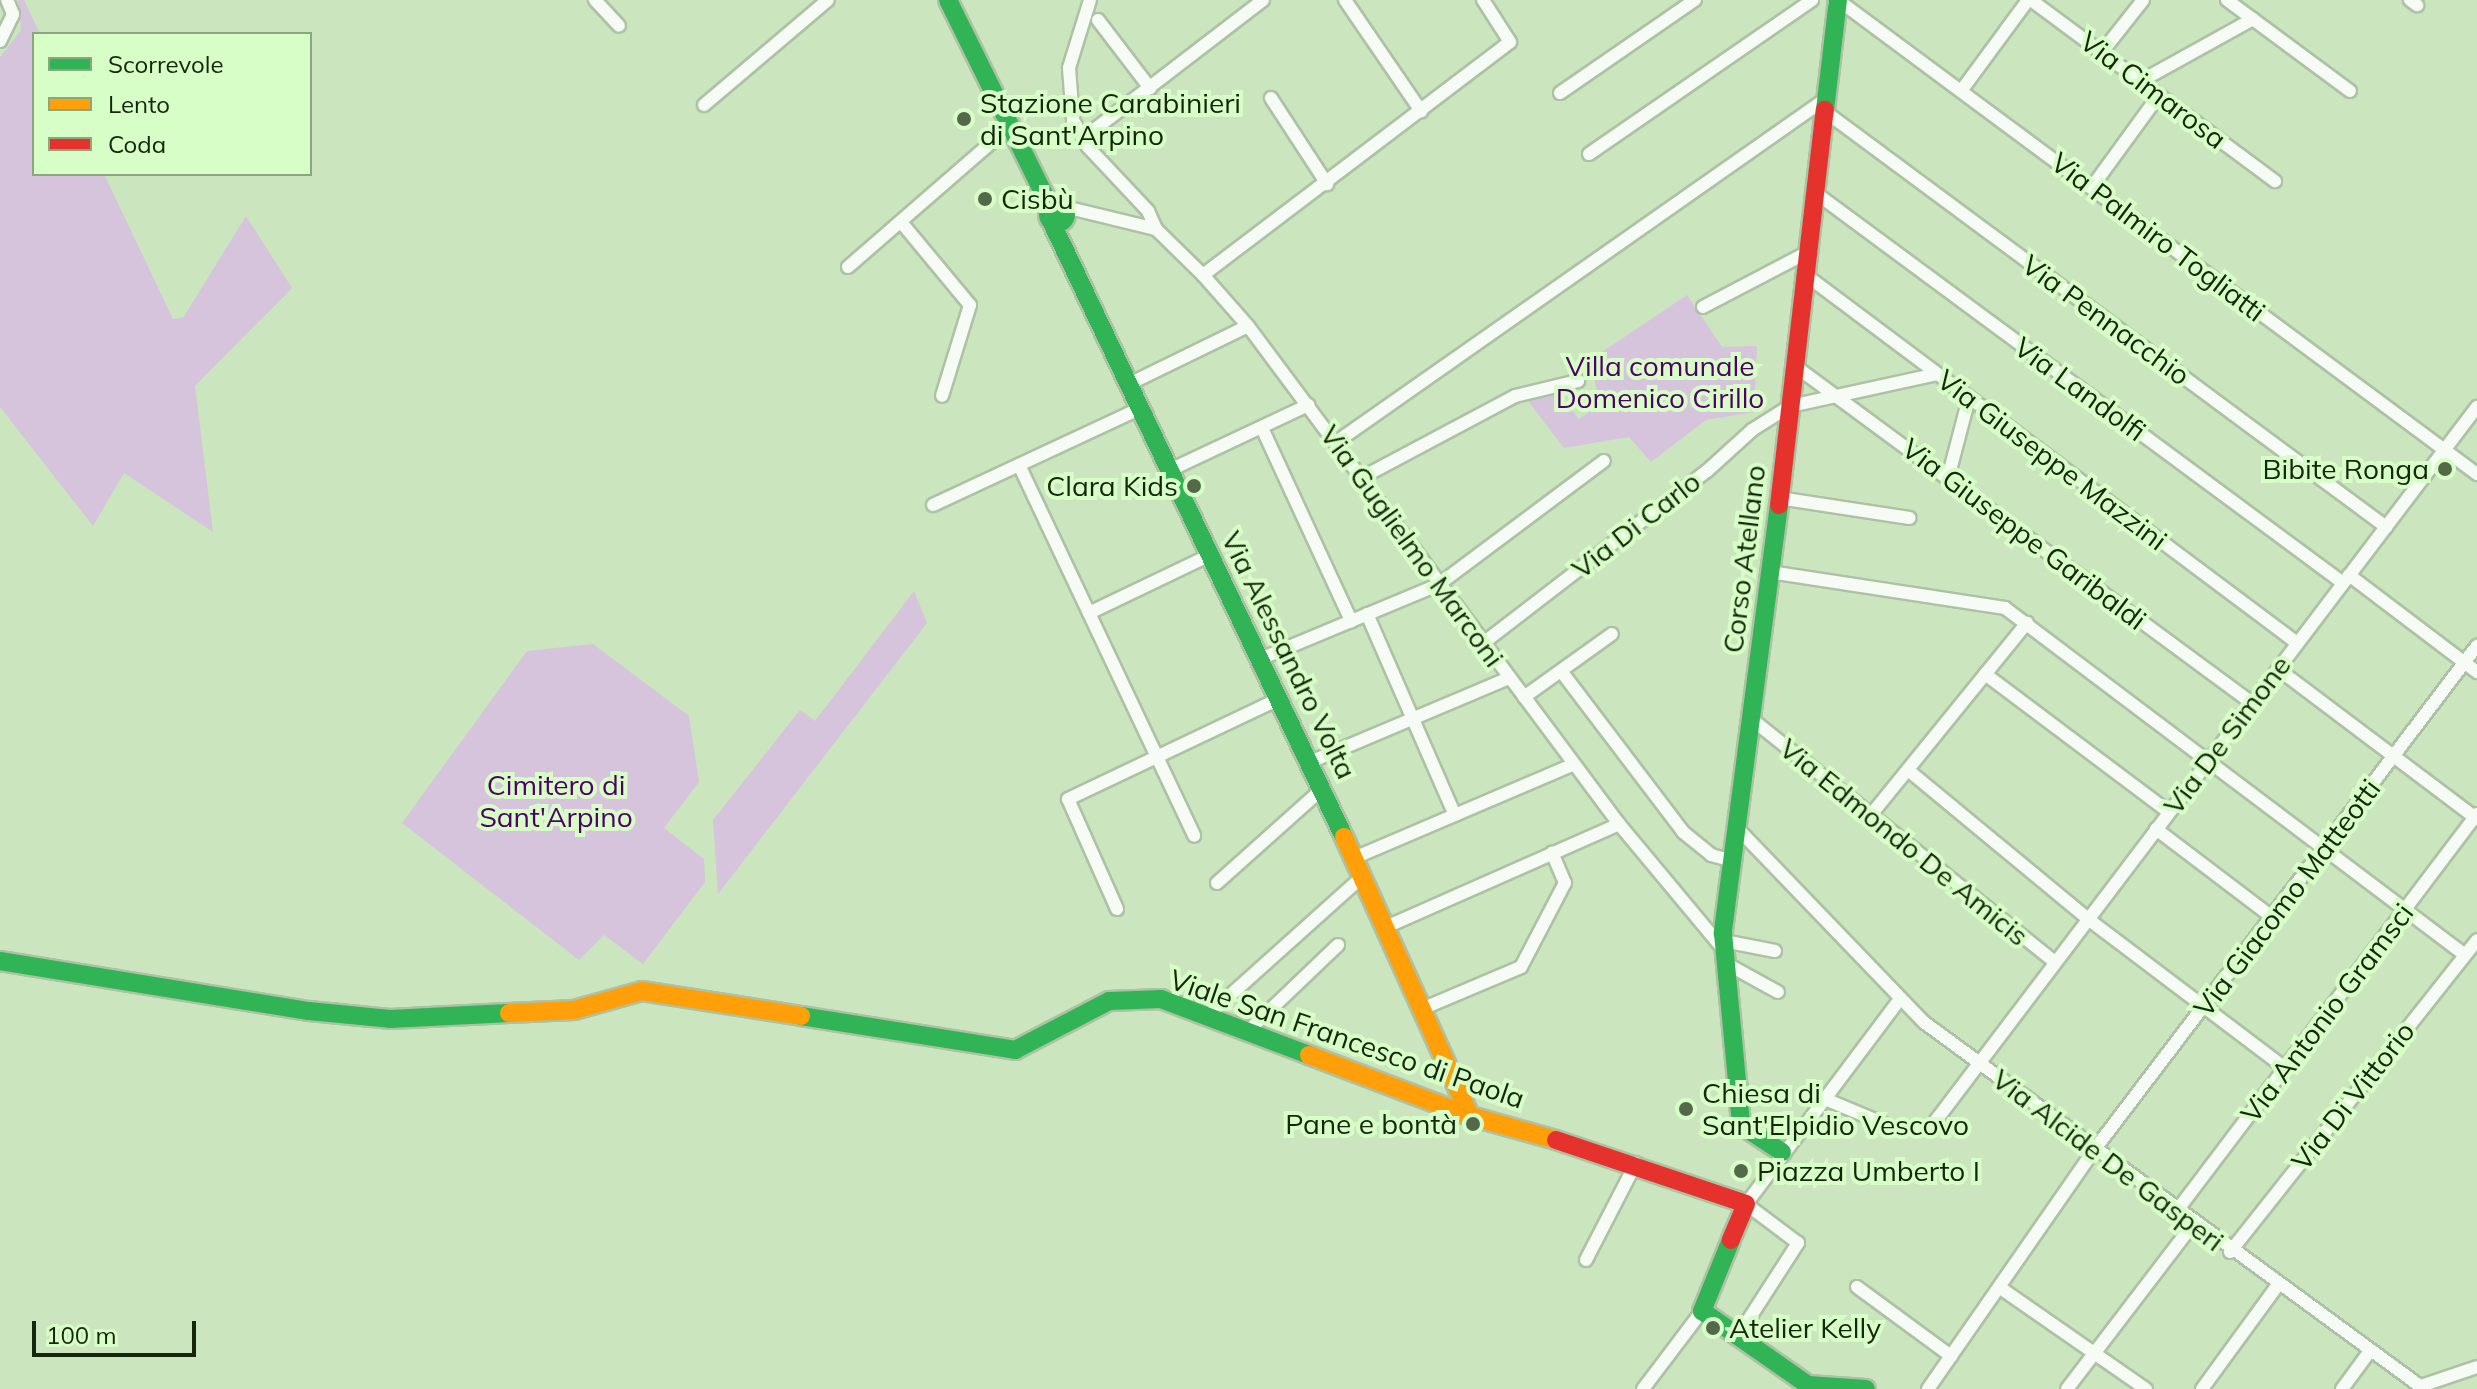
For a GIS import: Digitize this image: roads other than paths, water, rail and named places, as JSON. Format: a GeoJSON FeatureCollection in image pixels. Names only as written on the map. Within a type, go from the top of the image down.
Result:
{"type":"FeatureCollection","features":[{"type":"Feature","properties":{"kind":"street"},"geometry":{"type":"LineString","coordinates":[[0,41],[13,14],[7,0]]}},
{"type":"Feature","properties":{"kind":"street"},"geometry":{"type":"LineString","coordinates":[[595,0],[619,26]]}},
{"type":"Feature","properties":{"kind":"street"},"geometry":{"type":"LineString","coordinates":[[704,105],[828,0]]}},
{"type":"Feature","properties":{"kind":"street","name":"Via Alessandro Volta"},"geometry":{"type":"LineString","coordinates":[[948,0],[1008,128],[1062,213],[1129,384],[1310,762],[1424,1008],[1470,1116]]}},
{"type":"Feature","properties":{"kind":"street"},"geometry":{"type":"LineString","coordinates":[[1090,0],[1068,83],[1073,120],[1082,139],[1263,0]]}},
{"type":"Feature","properties":{"kind":"street"},"geometry":{"type":"LineString","coordinates":[[1345,0],[1421,111]]}},
{"type":"Feature","properties":{"kind":"street"},"geometry":{"type":"LineString","coordinates":[[1203,275],[1327,184],[1510,42],[1483,0]]}},
{"type":"Feature","properties":{"kind":"street"},"geometry":{"type":"LineString","coordinates":[[1560,93],[1695,0]]}},
{"type":"Feature","properties":{"kind":"street"},"geometry":{"type":"LineString","coordinates":[[1589,154],[1812,0]]}},
{"type":"Feature","properties":{"kind":"street"},"geometry":{"type":"LineString","coordinates":[[1830,0],[1832,5],[1838,0]]}},
{"type":"Feature","properties":{"kind":"street","name":"Via Palmiro Togliatti"},"geometry":{"type":"LineString","coordinates":[[1838,0],[2477,474]]}},
{"type":"Feature","properties":{"kind":"street","name":"Corso Atellano"},"geometry":{"type":"LineString","coordinates":[[1782,1152],[1741,1125],[1721,947],[1730,860],[1738,829],[1754,721],[1838,0]]}},
{"type":"Feature","properties":{"kind":"street"},"geometry":{"type":"LineString","coordinates":[[1961,91],[2029,0]]}},
{"type":"Feature","properties":{"kind":"street","name":"Via Cimarosa"},"geometry":{"type":"LineString","coordinates":[[2029,0],[2275,181]]}},
{"type":"Feature","properties":{"kind":"street"},"geometry":{"type":"LineString","coordinates":[[2102,52],[2143,0]]}},
{"type":"Feature","properties":{"kind":"street"},"geometry":{"type":"LineString","coordinates":[[2227,0],[2350,91]]}},
{"type":"Feature","properties":{"kind":"street"},"geometry":{"type":"LineString","coordinates":[[2141,81],[2253,19]]}},
{"type":"Feature","properties":{"kind":"street"},"geometry":{"type":"LineString","coordinates":[[1098,20],[1150,88]]}},
{"type":"Feature","properties":{"kind":"street"},"geometry":{"type":"LineString","coordinates":[[2092,187],[2159,95]]}},
{"type":"Feature","properties":{"kind":"street"},"geometry":{"type":"LineString","coordinates":[[1271,98],[1327,184]]}},
{"type":"Feature","properties":{"kind":"street"},"geometry":{"type":"LineString","coordinates":[[1335,443],[1828,105]]}},
{"type":"Feature","properties":{"kind":"street","name":"Via Pennacchio"},"geometry":{"type":"LineString","coordinates":[[1828,105],[2386,527]]}},
{"type":"Feature","properties":{"kind":"street"},"geometry":{"type":"LineString","coordinates":[[848,267],[1008,128]]}},
{"type":"Feature","properties":{"kind":"street","name":"Via Guglielmo Marconi"},"geometry":{"type":"LineString","coordinates":[[1082,139],[1148,211],[1156,229],[1203,275],[1248,326],[1619,824],[1721,947]]}},
{"type":"Feature","properties":{"kind":"street","name":"Via Landolfi"},"geometry":{"type":"LineString","coordinates":[[1817,194],[2477,672]]}},
{"type":"Feature","properties":{"kind":"street"},"geometry":{"type":"LineString","coordinates":[[1062,213],[1156,229]]}},
{"type":"Feature","properties":{"kind":"street"},"geometry":{"type":"LineString","coordinates":[[901,222],[970,305],[942,396]]}},
{"type":"Feature","properties":{"kind":"street"},"geometry":{"type":"LineString","coordinates":[[1703,307],[1810,251]]}},
{"type":"Feature","properties":{"kind":"street","name":"Via Giuseppe Mazzini"},"geometry":{"type":"LineString","coordinates":[[1807,276],[2297,643]]}},
{"type":"Feature","properties":{"kind":"street"},"geometry":{"type":"LineString","coordinates":[[1129,384],[1248,326]]}},
{"type":"Feature","properties":{"kind":"street","name":"Via Giuseppe Garibaldi"},"geometry":{"type":"LineString","coordinates":[[1795,366],[2252,703]]}},
{"type":"Feature","properties":{"kind":"street"},"geometry":{"type":"LineString","coordinates":[[1790,406],[1937,374]]}},
{"type":"Feature","properties":{"kind":"street"},"geometry":{"type":"LineString","coordinates":[[1361,478],[1515,396],[1578,381]]}},
{"type":"Feature","properties":{"kind":"street"},"geometry":{"type":"LineString","coordinates":[[1948,478],[1969,398]]}},
{"type":"Feature","properties":{"kind":"street"},"geometry":{"type":"LineString","coordinates":[[1170,470],[1308,405]]}},
{"type":"Feature","properties":{"kind":"street","name":"Via Di Carlo"},"geometry":{"type":"LineString","coordinates":[[1482,644],[1707,471],[1752,430],[1790,406]]}},
{"type":"Feature","properties":{"kind":"street","name":"Via De Simone"},"geometry":{"type":"LineString","coordinates":[[1825,1099],[1894,1128],[1926,1130],[2477,407]]}},
{"type":"Feature","properties":{"kind":"street"},"geometry":{"type":"LineString","coordinates":[[933,505],[1141,408]]}},
{"type":"Feature","properties":{"kind":"street"},"geometry":{"type":"LineString","coordinates":[[1262,428],[1351,621]]}},
{"type":"Feature","properties":{"kind":"street"},"geometry":{"type":"LineString","coordinates":[[1260,659],[1438,585],[1604,461]]}},
{"type":"Feature","properties":{"kind":"street"},"geometry":{"type":"LineString","coordinates":[[1019,465],[1194,836]]}},
{"type":"Feature","properties":{"kind":"street"},"geometry":{"type":"LineString","coordinates":[[1779,498],[1909,518]]}},
{"type":"Feature","properties":{"kind":"street"},"geometry":{"type":"LineString","coordinates":[[1089,613],[1210,555]]}},
{"type":"Feature","properties":{"kind":"street"},"geometry":{"type":"LineString","coordinates":[[1770,572],[2005,608],[2210,758],[2465,955]]}},
{"type":"Feature","properties":{"kind":"street"},"geometry":{"type":"LineString","coordinates":[[1367,614],[1455,815]]}},
{"type":"Feature","properties":{"kind":"street"},"geometry":{"type":"LineString","coordinates":[[1870,816],[2027,623]]}},
{"type":"Feature","properties":{"kind":"street"},"geometry":{"type":"LineString","coordinates":[[1524,697],[1612,634]]}},
{"type":"Feature","properties":{"kind":"street","name":"Via Giacomo Matteotti"},"geometry":{"type":"LineString","coordinates":[[1928,1389],[2095,1149],[2477,646]]}},
{"type":"Feature","properties":{"kind":"street"},"geometry":{"type":"LineString","coordinates":[[2278,669],[2476,817]]}},
{"type":"Feature","properties":{"kind":"street"},"geometry":{"type":"LineString","coordinates":[[1561,671],[1683,832],[1711,855],[1730,860]]}},
{"type":"Feature","properties":{"kind":"street"},"geometry":{"type":"LineString","coordinates":[[1985,674],[2169,812]]}},
{"type":"Feature","properties":{"kind":"street"},"geometry":{"type":"LineString","coordinates":[[1310,762],[1509,678]]}},
{"type":"Feature","properties":{"kind":"street"},"geometry":{"type":"LineString","coordinates":[[1117,909],[1068,799],[1279,699]]}},
{"type":"Feature","properties":{"kind":"street","name":"Via Edmondo De Amicis"},"geometry":{"type":"LineString","coordinates":[[1754,721],[2055,962]]}},
{"type":"Feature","properties":{"kind":"street"},"geometry":{"type":"LineString","coordinates":[[1354,858],[1574,764]]}},
{"type":"Feature","properties":{"kind":"street"},"geometry":{"type":"LineString","coordinates":[[1908,770],[2088,919],[2285,1068]]}},
{"type":"Feature","properties":{"kind":"street"},"geometry":{"type":"LineString","coordinates":[[1217,883],[1322,789]]}},
{"type":"Feature","properties":{"kind":"street","name":"Via Antonio Gramsci"},"geometry":{"type":"LineString","coordinates":[[2176,1212],[2476,817]]}},
{"type":"Feature","properties":{"kind":"street"},"geometry":{"type":"LineString","coordinates":[[1386,927],[1619,824]]}},
{"type":"Feature","properties":{"kind":"street","name":"Via Alcide De Gasperi"},"geometry":{"type":"LineString","coordinates":[[1738,829],[1900,999],[1978,1063],[2230,1252],[2422,1388]]}},
{"type":"Feature","properties":{"kind":"street"},"geometry":{"type":"LineString","coordinates":[[2156,829],[2272,917]]}},
{"type":"Feature","properties":{"kind":"street"},"geometry":{"type":"LineString","coordinates":[[1424,1008],[1521,967],[1565,883],[1552,853]]}},
{"type":"Feature","properties":{"kind":"street"},"geometry":{"type":"LineString","coordinates":[[1207,1016],[1363,876]]}},
{"type":"Feature","properties":{"kind":"street","name":"Via Di Vittorio"},"geometry":{"type":"LineString","coordinates":[[2230,1252],[2477,940]]}},
{"type":"Feature","properties":{"kind":"street"},"geometry":{"type":"LineString","coordinates":[[1247,1032],[1338,945]]}},
{"type":"Feature","properties":{"kind":"street"},"geometry":{"type":"LineString","coordinates":[[1721,947],[1775,951]]}},
{"type":"Feature","properties":{"kind":"street"},"geometry":{"type":"LineString","coordinates":[[1721,947],[1778,992]]}},
{"type":"Feature","properties":{"kind":"street","name":"Viale San Francesco di Paola"},"geometry":{"type":"LineString","coordinates":[[0,961],[309,1011],[390,1019],[574,1010],[642,991],[1015,1050],[1109,1001],[1161,999],[1470,1116],[1636,1163],[1746,1204]]}},
{"type":"Feature","properties":{"kind":"street"},"geometry":{"type":"LineString","coordinates":[[1643,1389],[1702,1311],[1746,1204],[1782,1152],[1900,999]]}},
{"type":"Feature","properties":{"kind":"street"},"geometry":{"type":"LineString","coordinates":[[1586,1260],[1636,1163]]}},
{"type":"Feature","properties":{"kind":"street"},"geometry":{"type":"LineString","coordinates":[[1738,1336],[1798,1243],[1746,1204]]}},
{"type":"Feature","properties":{"kind":"street"},"geometry":{"type":"LineString","coordinates":[[2067,1389],[2193,1224]]}},
{"type":"Feature","properties":{"kind":"street"},"geometry":{"type":"LineString","coordinates":[[2202,1389],[2277,1286]]}},
{"type":"Feature","properties":{"kind":"street"},"geometry":{"type":"LineString","coordinates":[[1857,1287],[1951,1356]]}},
{"type":"Feature","properties":{"kind":"street"},"geometry":{"type":"LineString","coordinates":[[1999,1287],[2146,1389]]}},
{"type":"Feature","properties":{"kind":"street"},"geometry":{"type":"LineString","coordinates":[[1702,1311],[1808,1387],[1866,1389]]}},
{"type":"Feature","properties":{"kind":"street"},"geometry":{"type":"LineString","coordinates":[[2342,1389],[2370,1351]]}},
{"type":"Feature","properties":{"kind":"street"},"geometry":{"type":"LineString","coordinates":[[2422,1388],[2477,1367]]}},
{"type":"Feature","properties":{"kind":"place","name":"Stazione Carabinieri di Sant'Arpino"},"geometry":{"type":"Point","coordinates":[964,119]}},
{"type":"Feature","properties":{"kind":"place","name":"Cisbù"},"geometry":{"type":"Point","coordinates":[985,199]}},
{"type":"Feature","properties":{"kind":"place","name":"Bibite Ronga"},"geometry":{"type":"Point","coordinates":[2445,469]}},
{"type":"Feature","properties":{"kind":"place","name":"Clara Kids"},"geometry":{"type":"Point","coordinates":[1194,486]}},
{"type":"Feature","properties":{"kind":"place","name":"Chiesa di Sant'Elpidio Vescovo"},"geometry":{"type":"Point","coordinates":[1686,1109]}},
{"type":"Feature","properties":{"kind":"place","name":"Pane e bontà"},"geometry":{"type":"Point","coordinates":[1473,1124]}},
{"type":"Feature","properties":{"kind":"place","name":"Piazza Umberto I"},"geometry":{"type":"Point","coordinates":[1741,1171]}},
{"type":"Feature","properties":{"kind":"place","name":"Atelier Kelly"},"geometry":{"type":"Point","coordinates":[1713,1328]}},
{"type":"Feature","properties":{"kind":"park label","name":"Villa comunale Domenico Cirillo"},"geometry":{"type":"Point","coordinates":[1660,382]}},
{"type":"Feature","properties":{"kind":"park label","name":"Cimitero di Sant'Arpino"},"geometry":{"type":"Point","coordinates":[556,801]}}]}
